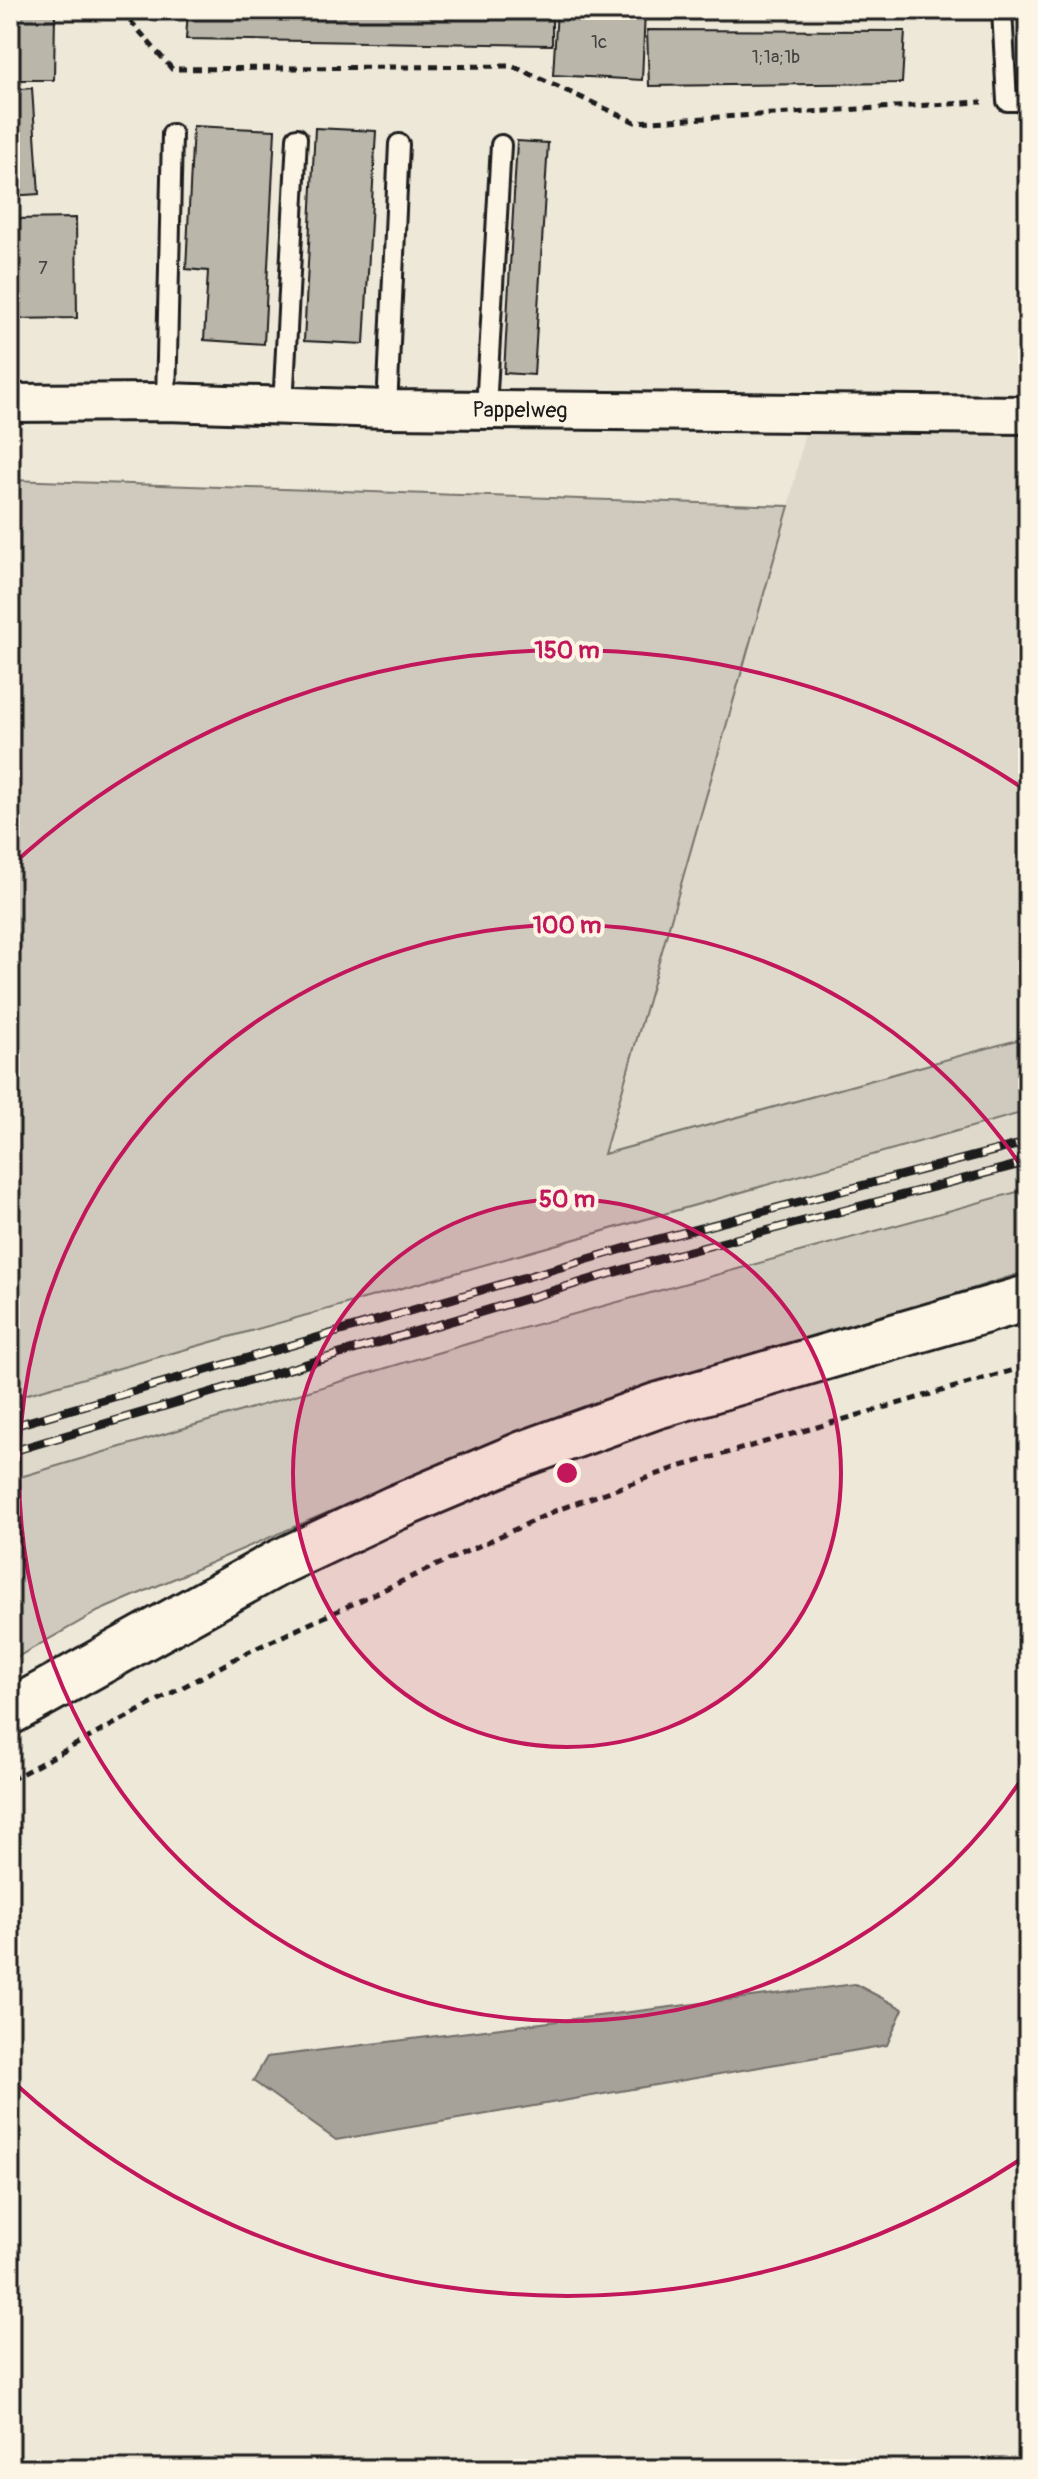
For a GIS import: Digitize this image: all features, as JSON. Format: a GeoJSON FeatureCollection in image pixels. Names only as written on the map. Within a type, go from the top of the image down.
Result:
{"type":"FeatureCollection","features":[{"type":"Feature","properties":{"kind":"main road"},"geometry":{"type":"LineString","coordinates":[[10,1712],[276,1564],[395,1508],[523,1454],[656,1406],[1028,1298]]}},
{"type":"Feature","properties":{"kind":"street","name":"Pappelweg"},"geometry":{"type":"LineString","coordinates":[[10,403],[166,402],[387,409],[1028,415]]}},
{"type":"Feature","properties":{"kind":"lane"},"geometry":{"type":"LineString","coordinates":[[1002,10],[1007,101],[1028,101]]}},
{"type":"Feature","properties":{"kind":"lane"},"geometry":{"type":"LineString","coordinates":[[166,402],[172,134]]}},
{"type":"Feature","properties":{"kind":"lane"},"geometry":{"type":"LineString","coordinates":[[283,407],[297,138]]}},
{"type":"Feature","properties":{"kind":"lane"},"geometry":{"type":"LineString","coordinates":[[387,409],[399,144]]}},
{"type":"Feature","properties":{"kind":"lane"},"geometry":{"type":"LineString","coordinates":[[486,409],[501,145]]}},
{"type":"Feature","properties":{"kind":"path"},"geometry":{"type":"LineString","coordinates":[[121,10],[172,69],[512,66],[635,122],[1007,101]]}},
{"type":"Feature","properties":{"kind":"path"},"geometry":{"type":"LineString","coordinates":[[10,1780],[248,1652],[557,1510],[675,1468],[1028,1366]]}},
{"type":"Feature","properties":{"kind":"shaded area"},"geometry":{"type":"Polygon","coordinates":[[[809,412],[1028,415],[1028,1037],[603,1154],[789,506],[809,412]]]}},
{"type":"Feature","properties":{"kind":"shaded area"},"geometry":{"type":"Polygon","coordinates":[[[10,480],[789,506],[604,1154],[1028,1037],[1028,1111],[10,1399],[10,480]]]}},
{"type":"Feature","properties":{"kind":"shaded area"},"geometry":{"type":"Polygon","coordinates":[[[1028,1111],[1028,1189],[487,1337],[10,1480],[10,1399],[1028,1111]]]}},
{"type":"Feature","properties":{"kind":"shaded area"},"geometry":{"type":"Polygon","coordinates":[[[1028,1189],[1028,1271],[505,1436],[99,1611],[10,1661],[10,1480],[487,1338],[1028,1189]]]}},
{"type":"Feature","properties":{"kind":"shaded area"},"geometry":{"type":"Polygon","coordinates":[[[855,1984],[903,2009],[887,2045],[336,2140],[253,2081],[267,2057],[855,1984]]]}},
{"type":"Feature","properties":{"kind":"building"},"geometry":{"type":"Polygon","coordinates":[[[10,10],[55,10],[54,80],[10,80],[10,10]]]}},
{"type":"Feature","properties":{"kind":"building"},"geometry":{"type":"Polygon","coordinates":[[[188,10],[552,10],[552,45],[186,39],[188,10]]]}},
{"type":"Feature","properties":{"kind":"building"},"geometry":{"type":"Polygon","coordinates":[[[557,10],[645,10],[642,80],[553,75],[557,10]]]}},
{"type":"Feature","properties":{"kind":"building"},"geometry":{"type":"Polygon","coordinates":[[[647,30],[905,31],[902,83],[649,86],[647,30]]]}},
{"type":"Feature","properties":{"kind":"building"},"geometry":{"type":"Polygon","coordinates":[[[32,88],[39,194],[10,196],[10,90],[32,88]]]}},
{"type":"Feature","properties":{"kind":"building"},"geometry":{"type":"Polygon","coordinates":[[[193,126],[275,130],[264,344],[204,340],[208,271],[186,269],[193,126]]]}},
{"type":"Feature","properties":{"kind":"building"},"geometry":{"type":"Polygon","coordinates":[[[315,128],[376,131],[364,344],[304,341],[315,128]]]}},
{"type":"Feature","properties":{"kind":"building"},"geometry":{"type":"Polygon","coordinates":[[[517,141],[548,143],[534,375],[504,373],[517,141]]]}},
{"type":"Feature","properties":{"kind":"building"},"geometry":{"type":"Polygon","coordinates":[[[76,218],[77,318],[10,319],[10,219],[76,218]]]}},
{"type":"Feature","properties":{"kind":"railway"},"geometry":{"type":"LineString","coordinates":[[10,1427],[647,1242],[1028,1142]]}},
{"type":"Feature","properties":{"kind":"railway"},"geometry":{"type":"LineString","coordinates":[[10,1452],[663,1258],[1028,1162]]}}]}
